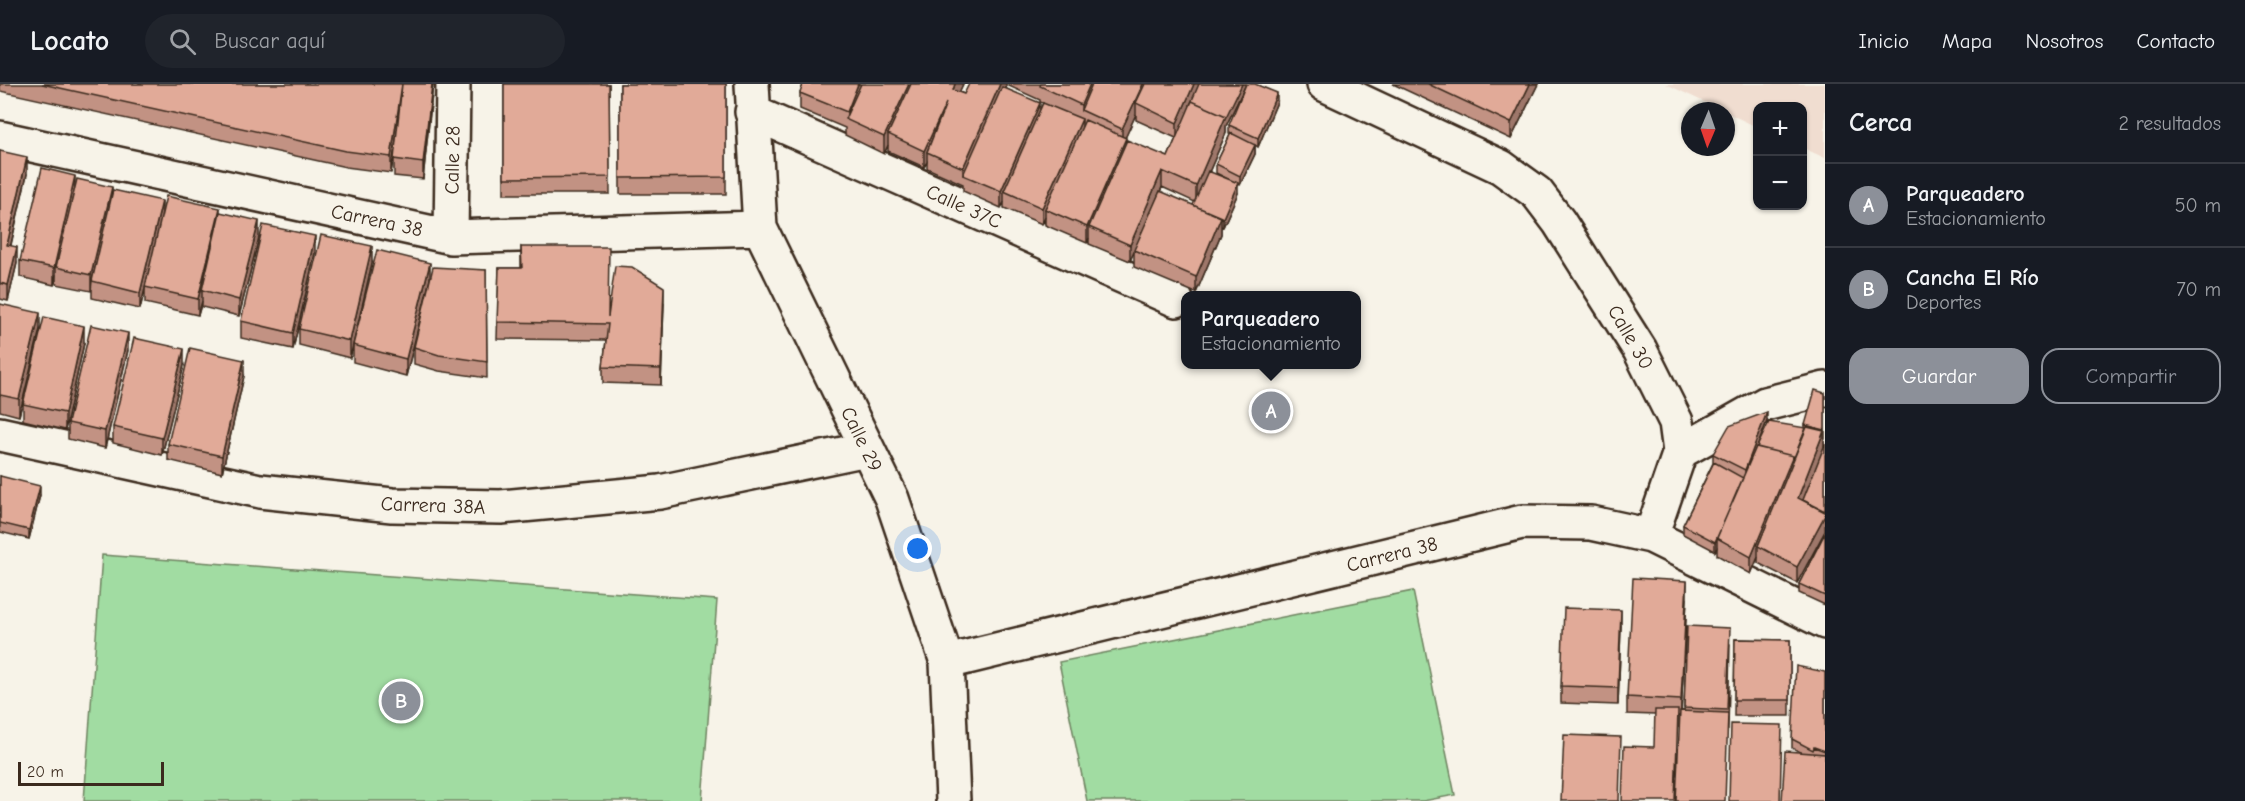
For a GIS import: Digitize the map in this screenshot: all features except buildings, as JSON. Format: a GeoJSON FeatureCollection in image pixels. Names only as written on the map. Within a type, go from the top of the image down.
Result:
{"type":"FeatureCollection","features":[{"type":"Feature","properties":{"kind":"street","name":"Calle 28"},"geometry":{"type":"LineString","coordinates":[[451,237],[453,84]]}},
{"type":"Feature","properties":{"kind":"street","name":"Calle 30"},"geometry":{"type":"LineString","coordinates":[[1324,84],[1502,167],[1537,192],[1559,222],[1640,350],[1676,422],[1680,452],[1651,536]]}},
{"type":"Feature","properties":{"kind":"street","name":"Calle 29"},"geometry":{"type":"LineString","coordinates":[[752,98],[760,228],[892,499],[948,662],[953,801]]}},
{"type":"Feature","properties":{"kind":"street","name":"Calle 37C"},"geometry":{"type":"LineString","coordinates":[[752,98],[1176,300]]}},
{"type":"Feature","properties":{"kind":"street","name":"Carrera 38"},"geometry":{"type":"LineString","coordinates":[[0,138],[451,237],[760,228]]}},
{"type":"Feature","properties":{"kind":"street"},"geometry":{"type":"LineString","coordinates":[[1680,452],[1765,404],[1825,389]]}},
{"type":"Feature","properties":{"kind":"street","name":"Carrera 38A"},"geometry":{"type":"LineString","coordinates":[[0,434],[260,491],[392,505],[501,507],[660,492],[867,449]]}},
{"type":"Feature","properties":{"kind":"street","name":"Carrera 38"},"geometry":{"type":"LineString","coordinates":[[948,662],[1522,522],[1592,523],[1651,536],[1825,622]]}},
{"type":"Feature","properties":{"kind":"shaded area"},"geometry":{"type":"Polygon","coordinates":[[[1666,84],[1825,84],[1825,158],[1807,150],[1807,102],[1753,102],[1753,125],[1735,117],[1735,102],[1704,102],[1666,84]]]}},
{"type":"Feature","properties":{"kind":"green space"},"geometry":{"type":"Polygon","coordinates":[[[102,555],[717,600],[702,801],[84,801],[102,555]]]}},
{"type":"Feature","properties":{"kind":"green space"},"geometry":{"type":"Polygon","coordinates":[[[1413,591],[1455,795],[1423,801],[1087,801],[1059,662],[1413,591]]]}},
{"type":"Feature","properties":{"kind":"place","name":"Parqueadero"},"geometry":{"type":"Point","coordinates":[1271,411]}},
{"type":"Feature","properties":{"kind":"place","name":"Cancha El Río"},"geometry":{"type":"Point","coordinates":[401,701]}}]}
